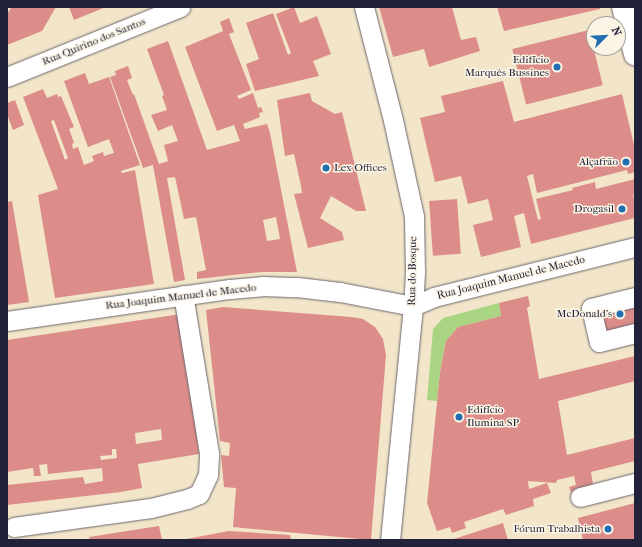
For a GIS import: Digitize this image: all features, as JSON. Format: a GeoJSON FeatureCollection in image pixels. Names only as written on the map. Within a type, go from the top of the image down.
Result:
{"type":"FeatureCollection","features":[{"type":"Feature","properties":{"kind":"main road"},"geometry":{"type":"LineString","coordinates":[[623,7],[635,54]]}},
{"type":"Feature","properties":{"kind":"street","name":"Rua Quirino dos Santos"},"geometry":{"type":"LineString","coordinates":[[7,77],[180,7]]}},
{"type":"Feature","properties":{"kind":"street","name":"Rua do Bosque"},"geometry":{"type":"LineString","coordinates":[[364,7],[393,120],[414,216],[415,272],[413,306],[390,540]]}},
{"type":"Feature","properties":{"kind":"street","name":"Rua Joaquim Manuel de Macedo"},"geometry":{"type":"LineString","coordinates":[[7,321],[183,295],[262,286],[297,287],[340,292],[413,306],[434,297],[635,247]]}},
{"type":"Feature","properties":{"kind":"street"},"geometry":{"type":"LineString","coordinates":[[14,527],[151,508],[187,499],[199,494],[208,475],[209,453],[183,295]]}},
{"type":"Feature","properties":{"kind":"street"},"geometry":{"type":"LineString","coordinates":[[635,297],[591,308],[599,342],[635,333]]}},
{"type":"Feature","properties":{"kind":"street"},"geometry":{"type":"LineString","coordinates":[[580,497],[635,483]]}},
{"type":"Feature","properties":{"kind":"green space"},"geometry":{"type":"Polygon","coordinates":[[[499,303],[501,316],[458,327],[446,341],[440,372],[437,401],[427,400],[433,329],[443,318],[499,303]]]}},
{"type":"Feature","properties":{"kind":"building"},"geometry":{"type":"Polygon","coordinates":[[[9,7],[56,7],[42,31],[7,45],[7,14],[11,8],[9,7]]]}},
{"type":"Feature","properties":{"kind":"building"},"geometry":{"type":"Polygon","coordinates":[[[69,7],[106,7],[74,20],[69,7]]]}},
{"type":"Feature","properties":{"kind":"building"},"geometry":{"type":"Polygon","coordinates":[[[294,7],[300,23],[317,16],[331,54],[313,61],[319,76],[255,91],[246,64],[259,59],[246,23],[273,13],[288,55],[291,53],[276,14],[294,7]]]}},
{"type":"Feature","properties":{"kind":"building"},"geometry":{"type":"Polygon","coordinates":[[[379,7],[452,7],[461,40],[476,37],[480,51],[429,67],[424,49],[393,57],[379,7]]]}},
{"type":"Feature","properties":{"kind":"building"},"geometry":{"type":"Polygon","coordinates":[[[497,7],[600,7],[600,9],[504,31],[497,7]]]}},
{"type":"Feature","properties":{"kind":"building"},"geometry":{"type":"Polygon","coordinates":[[[229,18],[234,32],[229,34],[251,90],[237,96],[239,99],[253,93],[258,108],[261,107],[263,112],[259,113],[260,117],[243,124],[245,129],[267,124],[270,133],[297,272],[261,272],[197,279],[197,272],[206,270],[196,217],[184,219],[175,177],[167,178],[185,280],[174,282],[153,165],[143,168],[110,77],[116,75],[115,71],[128,66],[132,78],[127,80],[133,95],[134,94],[159,164],[168,161],[164,145],[178,141],[172,125],[158,131],[151,115],[167,110],[162,96],[164,95],[147,49],[168,41],[207,150],[240,141],[234,125],[217,131],[185,47],[223,31],[220,22],[229,18]],[[276,217],[263,220],[267,241],[280,239],[276,217]]]}},
{"type":"Feature","properties":{"kind":"building","name":"Edifício Marquês Bussines"},"geometry":{"type":"Polygon","coordinates":[[[586,31],[586,56],[595,56],[603,85],[526,104],[512,49],[586,31]]]}},
{"type":"Feature","properties":{"kind":"building"},"geometry":{"type":"Polygon","coordinates":[[[85,73],[89,84],[109,77],[140,165],[121,171],[122,173],[135,170],[154,284],[55,298],[38,195],[58,189],[23,97],[43,89],[47,98],[57,94],[58,97],[61,96],[74,127],[69,129],[74,143],[72,144],[73,149],[78,147],[84,165],[94,161],[92,156],[103,152],[104,156],[114,153],[109,139],[88,147],[64,81],[85,73]],[[54,120],[51,121],[65,160],[68,158],[54,120]]]}},
{"type":"Feature","properties":{"kind":"building"},"geometry":{"type":"Polygon","coordinates":[[[503,81],[514,122],[622,94],[635,149],[635,172],[628,174],[627,170],[537,193],[533,174],[527,176],[538,220],[541,219],[536,199],[573,190],[572,188],[595,182],[596,189],[635,179],[635,195],[633,195],[635,204],[635,218],[531,244],[524,213],[514,216],[521,247],[481,257],[473,225],[493,220],[488,199],[468,204],[461,176],[435,182],[420,118],[445,112],[441,96],[503,81]]]}},
{"type":"Feature","properties":{"kind":"building"},"geometry":{"type":"Polygon","coordinates":[[[310,93],[312,101],[335,114],[342,112],[366,211],[356,211],[331,196],[320,218],[342,232],[344,240],[308,248],[294,194],[302,193],[301,186],[294,154],[285,156],[277,100],[310,93]]]}},
{"type":"Feature","properties":{"kind":"building"},"geometry":{"type":"Polygon","coordinates":[[[15,100],[24,125],[13,130],[7,114],[7,103],[15,100]]]}},
{"type":"Feature","properties":{"kind":"building"},"geometry":{"type":"Polygon","coordinates":[[[457,199],[461,254],[433,256],[429,201],[457,199]]]}},
{"type":"Feature","properties":{"kind":"building"},"geometry":{"type":"Polygon","coordinates":[[[12,201],[29,302],[7,305],[7,202],[12,201]]]}},
{"type":"Feature","properties":{"kind":"building"},"geometry":{"type":"Polygon","coordinates":[[[528,296],[530,306],[527,308],[539,379],[635,356],[635,381],[558,401],[567,455],[635,438],[635,461],[591,472],[593,484],[571,492],[569,487],[576,485],[574,476],[557,480],[556,483],[528,481],[529,489],[547,483],[551,493],[533,499],[534,506],[506,515],[503,509],[464,522],[466,528],[452,533],[450,527],[437,531],[427,503],[440,372],[446,341],[458,327],[501,316],[499,303],[528,296]]]}},
{"type":"Feature","properties":{"kind":"building"},"geometry":{"type":"Polygon","coordinates":[[[635,301],[635,328],[600,333],[595,311],[635,301]]]}},
{"type":"Feature","properties":{"kind":"building"},"geometry":{"type":"Polygon","coordinates":[[[223,307],[363,319],[375,327],[383,339],[386,355],[371,540],[233,527],[236,488],[224,487],[221,455],[229,456],[230,443],[220,441],[206,310],[223,307]]]}},
{"type":"Feature","properties":{"kind":"building"},"geometry":{"type":"Polygon","coordinates":[[[181,314],[199,454],[138,464],[142,488],[121,492],[7,505],[7,485],[83,477],[85,484],[103,481],[102,468],[48,474],[47,464],[39,465],[41,476],[34,476],[33,468],[7,472],[7,340],[181,314]],[[161,429],[135,433],[136,444],[162,440],[161,429]],[[112,449],[112,455],[100,456],[101,460],[117,458],[116,449],[112,449]]]}},
{"type":"Feature","properties":{"kind":"building","name":"Fórum Trabalhista"},"geometry":{"type":"Polygon","coordinates":[[[635,503],[635,540],[583,540],[578,518],[635,503]]]}},
{"type":"Feature","properties":{"kind":"building"},"geometry":{"type":"Polygon","coordinates":[[[503,523],[508,540],[451,540],[503,523]]]}},
{"type":"Feature","properties":{"kind":"building"},"geometry":{"type":"Polygon","coordinates":[[[159,526],[162,540],[90,540],[89,537],[159,526]]]}},
{"type":"Feature","properties":{"kind":"building"},"geometry":{"type":"Polygon","coordinates":[[[229,531],[290,535],[291,540],[181,540],[229,531]]]}},
{"type":"Feature","properties":{"kind":"place","name":"Edifício Marquês Bussines"},"geometry":{"type":"Point","coordinates":[557,67]}},
{"type":"Feature","properties":{"kind":"place","name":"Alçafrão"},"geometry":{"type":"Point","coordinates":[626,162]}},
{"type":"Feature","properties":{"kind":"place","name":"Lex Offices"},"geometry":{"type":"Point","coordinates":[326,168]}},
{"type":"Feature","properties":{"kind":"place","name":"Drogasil"},"geometry":{"type":"Point","coordinates":[622,209]}},
{"type":"Feature","properties":{"kind":"place","name":"McDonald's"},"geometry":{"type":"Point","coordinates":[620,314]}},
{"type":"Feature","properties":{"kind":"place","name":"Edifício Ilumina SP"},"geometry":{"type":"Point","coordinates":[459,417]}},
{"type":"Feature","properties":{"kind":"place","name":"Fórum Trabalhista"},"geometry":{"type":"Point","coordinates":[608,529]}}]}
